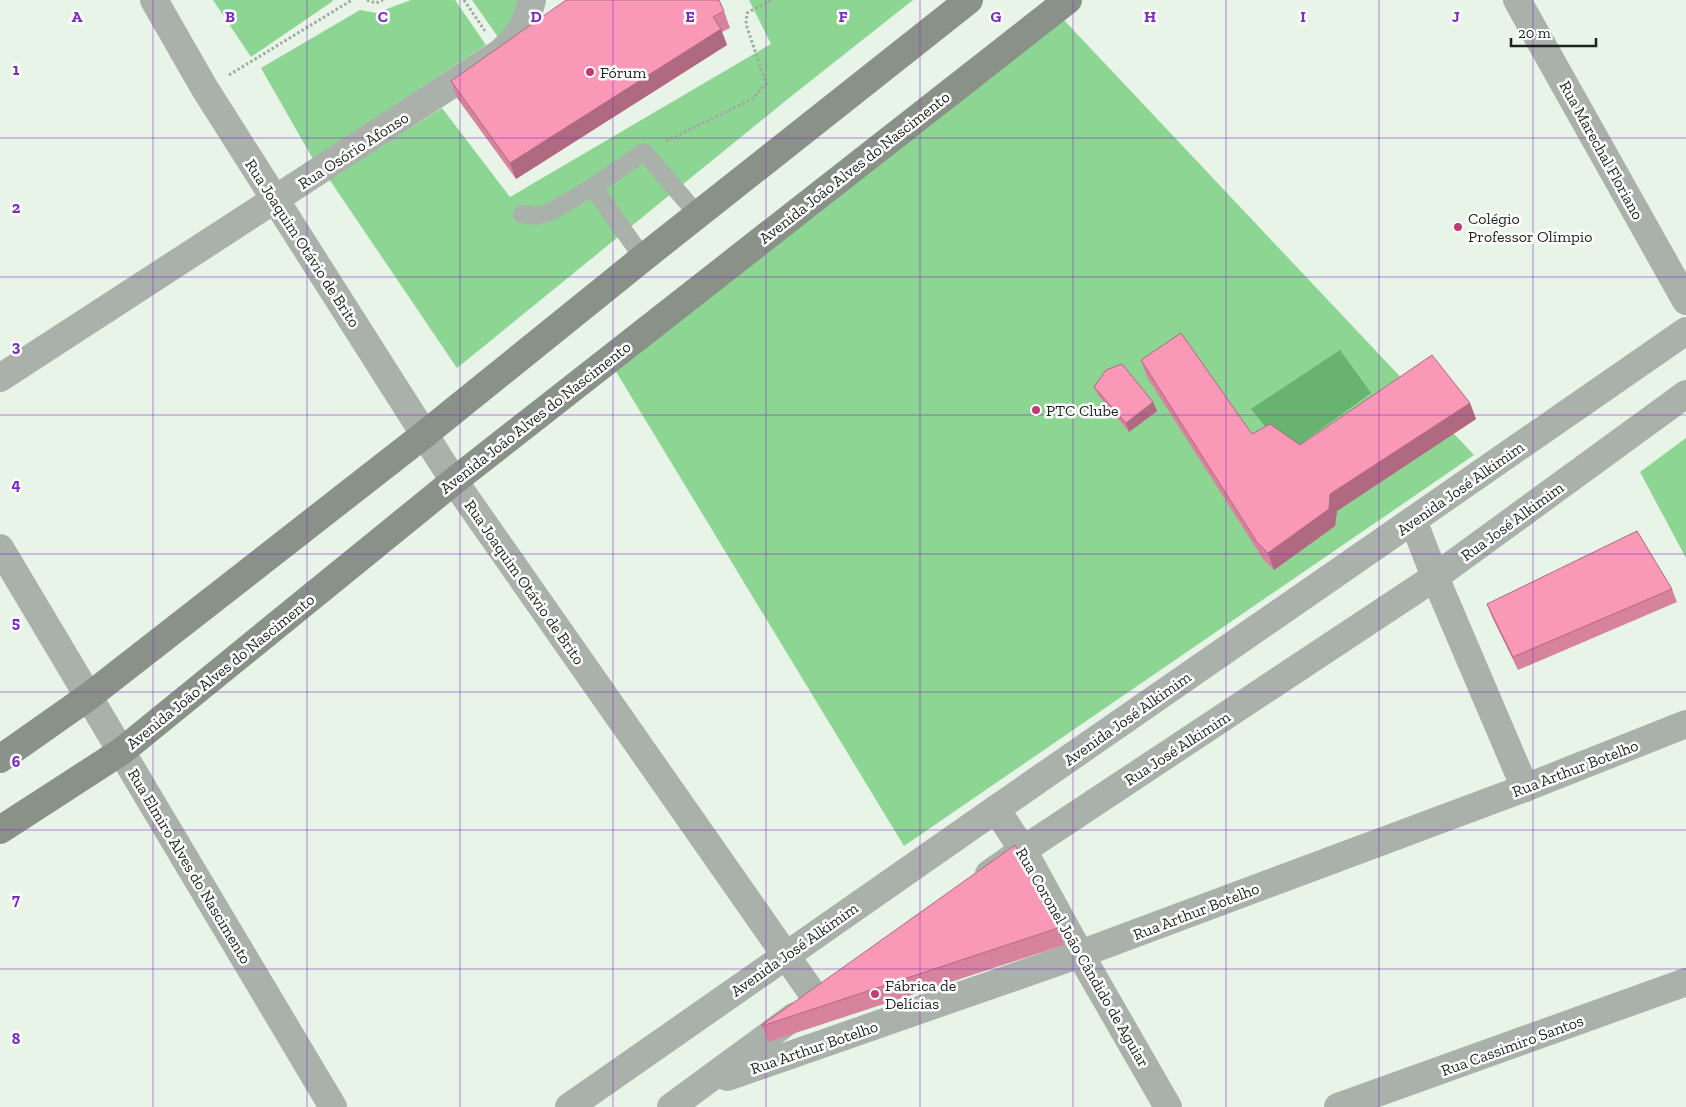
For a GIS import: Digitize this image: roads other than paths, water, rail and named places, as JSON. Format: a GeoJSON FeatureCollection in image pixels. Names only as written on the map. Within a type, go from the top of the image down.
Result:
{"type":"FeatureCollection","features":[{"type":"Feature","properties":{"kind":"main road"},"geometry":{"type":"LineString","coordinates":[[0,759],[88,697],[425,434],[643,258],[969,0]]}},
{"type":"Feature","properties":{"kind":"main road","name":"Avenida João Alves do Nascimento"},"geometry":{"type":"LineString","coordinates":[[0,830],[122,751],[454,481],[1068,0]]}},
{"type":"Feature","properties":{"kind":"street","name":"Rua Joaquim Otávio de Brito"},"geometry":{"type":"LineString","coordinates":[[154,0],[205,89],[454,481],[786,955],[825,994],[702,1086]]}},
{"type":"Feature","properties":{"kind":"street","name":"Rua Osório Afonso"},"geometry":{"type":"LineString","coordinates":[[0,378],[500,53],[514,41],[522,30],[528,19],[532,0]]}},
{"type":"Feature","properties":{"kind":"street","name":"Rua Marechal Floriano"},"geometry":{"type":"LineString","coordinates":[[1517,0],[1686,301]]}},
{"type":"Feature","properties":{"kind":"street","name":"Avenida José Alkimim"},"geometry":{"type":"LineString","coordinates":[[569,1107],[1686,331]]}},
{"type":"Feature","properties":{"kind":"street","name":"Rua José Alkimim"},"geometry":{"type":"LineString","coordinates":[[967,890],[1023,850],[1435,577],[1686,394]]}},
{"type":"Feature","properties":{"kind":"street"},"geometry":{"type":"LineString","coordinates":[[1414,520],[1435,577],[1525,788]]}},
{"type":"Feature","properties":{"kind":"street","name":"Rua Elmiro Alves do Nascimento"},"geometry":{"type":"LineString","coordinates":[[0,548],[333,1107]]}},
{"type":"Feature","properties":{"kind":"street","name":"Rua Arthur Botelho"},"geometry":{"type":"LineString","coordinates":[[702,1086],[1080,954],[1525,788],[1686,724]]}},
{"type":"Feature","properties":{"kind":"street","name":"Rua Coronel João Cândido de Aguiar"},"geometry":{"type":"LineString","coordinates":[[996,809],[1023,850],[1168,1107]]}},
{"type":"Feature","properties":{"kind":"street","name":"Rua Cassimiro Santos"},"geometry":{"type":"LineString","coordinates":[[1338,1107],[1686,982]]}},
{"type":"Feature","properties":{"kind":"street"},"geometry":{"type":"LineString","coordinates":[[672,1107],[702,1086]]}},
{"type":"Feature","properties":{"kind":"lane"},"geometry":{"type":"LineString","coordinates":[[522,214],[535,216],[550,212],[593,187],[644,152],[698,215]]}},
{"type":"Feature","properties":{"kind":"lane"},"geometry":{"type":"LineString","coordinates":[[593,187],[643,258]]}},
{"type":"Feature","properties":{"kind":"place","name":"Fórum"},"geometry":{"type":"Point","coordinates":[590,72]}},
{"type":"Feature","properties":{"kind":"place","name":"Colégio Professor Olímpio"},"geometry":{"type":"Point","coordinates":[1458,227]}},
{"type":"Feature","properties":{"kind":"place","name":"PTC Clube"},"geometry":{"type":"Point","coordinates":[1036,410]}},
{"type":"Feature","properties":{"kind":"place","name":"Fábrica de Delícias"},"geometry":{"type":"Point","coordinates":[875,994]}}]}
